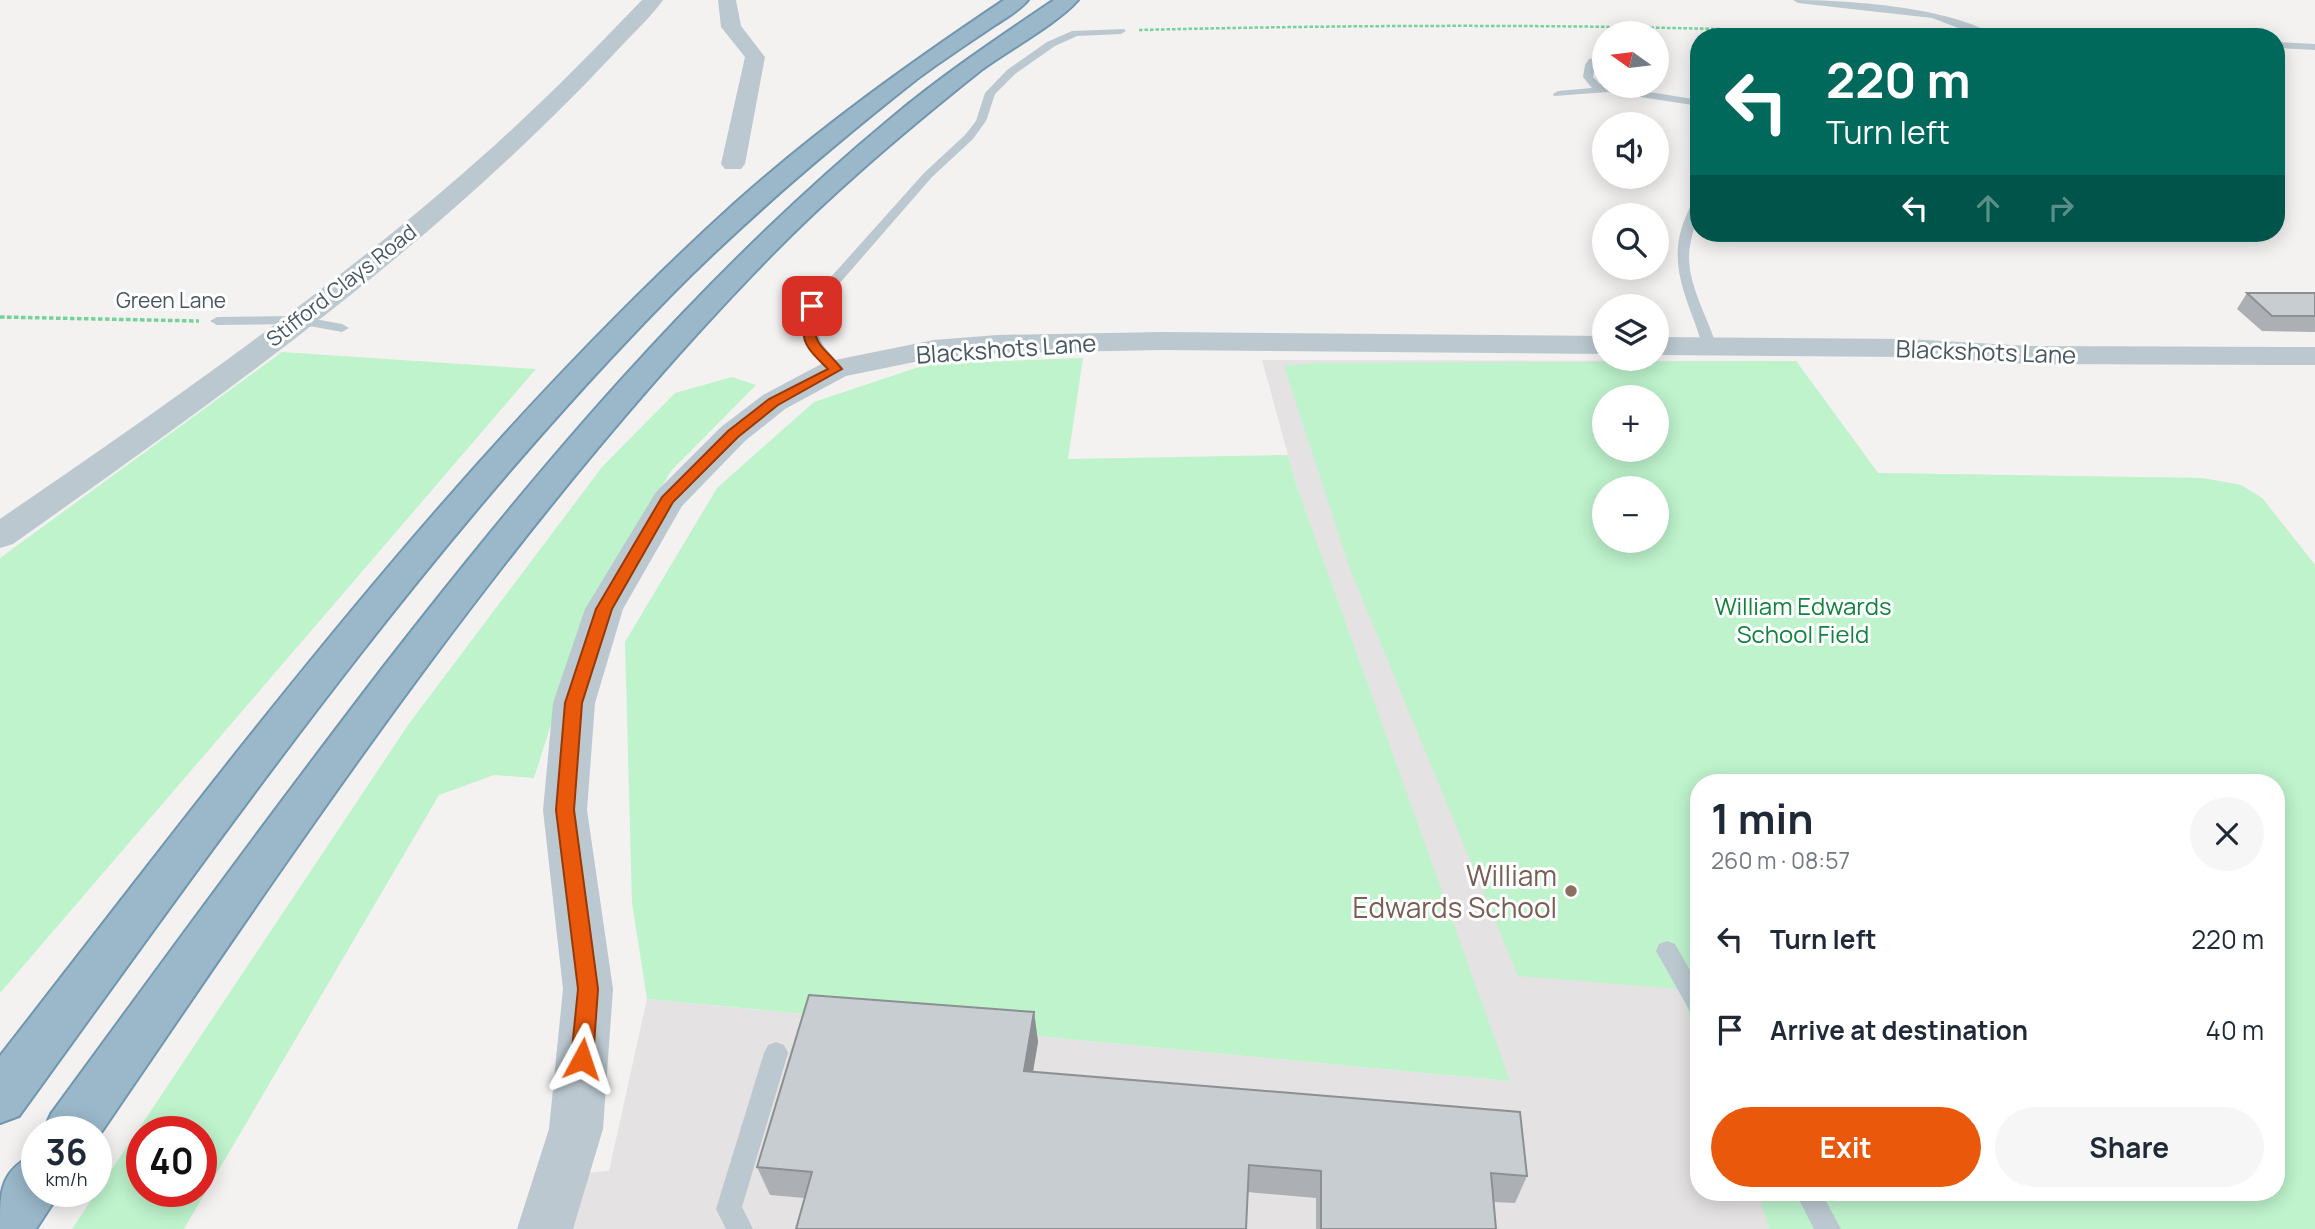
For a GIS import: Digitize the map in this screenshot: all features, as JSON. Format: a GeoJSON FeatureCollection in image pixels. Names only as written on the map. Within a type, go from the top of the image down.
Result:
{"type":"FeatureCollection","features":[{"type":"Feature","properties":{"kind":"highway"},"geometry":{"type":"LineString","coordinates":[[0,1098],[254,760],[459,505],[638,309],[737,214],[819,144],[968,33],[1018,0]]}},
{"type":"Feature","properties":{"kind":"highway"},"geometry":{"type":"LineString","coordinates":[[81,1116],[304,803],[425,641],[528,510],[665,350],[751,259],[866,152],[962,74],[1068,0]]}},
{"type":"Feature","properties":{"kind":"highway"},"geometry":{"type":"LineString","coordinates":[[2,1229],[21,1202]]}},
{"type":"Feature","properties":{"kind":"street","name":"Stifford Clays Road"},"geometry":{"type":"LineString","coordinates":[[0,536],[158,426],[298,320],[486,168],[608,50],[653,0]]}},
{"type":"Feature","properties":{"kind":"street"},"geometry":{"type":"LineString","coordinates":[[727,0],[732,27],[755,57],[733,164]]}},
{"type":"Feature","properties":{"kind":"street","name":"Blackshots Lane"},"geometry":{"type":"LineString","coordinates":[[545,1229],[576,1129],[588,989],[565,810],[574,703],[604,609],[668,500],[733,434],[774,402],[836,369],[934,349],[997,344],[1163,341],[1592,345]]}},
{"type":"Feature","properties":{"kind":"street","name":"Blackshots Lane"},"geometry":{"type":"LineString","coordinates":[[1669,346],[1908,348],[2029,355],[2315,356]]}},
{"type":"Feature","properties":{"kind":"lane"},"geometry":{"type":"LineString","coordinates":[[1798,0],[1934,15],[1968,28]]}},
{"type":"Feature","properties":{"kind":"lane"},"geometry":{"type":"LineString","coordinates":[[836,369],[817,351],[807,331],[812,306],[928,175],[969,137],[981,121],[990,93],[1011,72],[1051,44],[1075,33],[1121,31]]}},
{"type":"Feature","properties":{"kind":"lane"},"geometry":{"type":"LineString","coordinates":[[2285,45],[2315,47]]}},
{"type":"Feature","properties":{"kind":"lane"},"geometry":{"type":"LineString","coordinates":[[1592,62],[1588,77],[1592,83]]}},
{"type":"Feature","properties":{"kind":"lane"},"geometry":{"type":"LineString","coordinates":[[1558,94],[1592,91]]}},
{"type":"Feature","properties":{"kind":"lane"},"geometry":{"type":"LineString","coordinates":[[1670,95],[1674,97]]}},
{"type":"Feature","properties":{"kind":"lane"},"geometry":{"type":"LineString","coordinates":[[1670,97],[1690,101]]}},
{"type":"Feature","properties":{"kind":"lane"},"geometry":{"type":"LineString","coordinates":[[1690,218],[1681,250],[1687,284],[1710,347]]}},
{"type":"Feature","properties":{"kind":"lane","name":"Green Lane"},"geometry":{"type":"LineString","coordinates":[[217,321],[298,320],[342,328]]}},
{"type":"Feature","properties":{"kind":"lane"},"geometry":{"type":"LineString","coordinates":[[1667,951],[1690,991]]}},
{"type":"Feature","properties":{"kind":"lane"},"geometry":{"type":"LineString","coordinates":[[740,1229],[729,1209],[776,1053]]}},
{"type":"Feature","properties":{"kind":"lane"},"geometry":{"type":"LineString","coordinates":[[1812,1201],[1828,1229]]}},
{"type":"Feature","properties":{"kind":"path"},"geometry":{"type":"LineString","coordinates":[[1121,31],[1353,25],[1589,25],[1690,28]]}},
{"type":"Feature","properties":{"kind":"path","name":"Green Lane"},"geometry":{"type":"LineString","coordinates":[[0,317],[217,321]]}},
{"type":"Feature","properties":{"kind":"shaded area","name":"William Edwards School Field"},"geometry":{"type":"Polygon","coordinates":[[[1262,360],[1592,361],[1592,371],[1669,371],[1669,361],[1796,361],[1878,473],[2202,478],[2241,485],[2262,498],[2315,565],[2315,1229],[564,1229],[573,1174],[609,1171],[647,999],[1509,1081],[1296,484],[1262,360]]]}},
{"type":"Feature","properties":{"kind":"green space"},"geometry":{"type":"Polygon","coordinates":[[[282,352],[536,369],[0,993],[0,558],[282,352]]]}},
{"type":"Feature","properties":{"kind":"green space"},"geometry":{"type":"Polygon","coordinates":[[[1083,358],[1068,459],[1288,455],[1296,484],[1510,1081],[647,999],[632,903],[625,642],[717,488],[814,402],[928,364],[1083,358]]]}},
{"type":"Feature","properties":{"kind":"green space","name":"William Edwards School Field"},"geometry":{"type":"Polygon","coordinates":[[[1796,361],[1878,473],[2202,478],[2241,485],[2262,498],[2315,565],[2315,1229],[1769,1229],[1761,1201],[2285,1201],[2285,774],[1690,774],[1690,1016],[1679,989],[1518,976],[1350,569],[1284,366],[1317,363],[1592,362],[1592,371],[1669,371],[1669,362],[1796,361]]]}},
{"type":"Feature","properties":{"kind":"green space"},"geometry":{"type":"Polygon","coordinates":[[[732,377],[756,385],[671,471],[585,617],[534,778],[494,775],[439,795],[217,1173],[217,1116],[147,1116],[408,725],[602,467],[675,393],[732,377]]]}},
{"type":"Feature","properties":{"kind":"green space"},"geometry":{"type":"Polygon","coordinates":[[[126,1148],[126,1207],[197,1207],[184,1229],[72,1229],[87,1207],[112,1207],[112,1169],[126,1148]]]}},
{"type":"Feature","properties":{"kind":"building"},"geometry":{"type":"Polygon","coordinates":[[[2247,293],[2315,293],[2315,316],[2272,316],[2247,293]]]}},
{"type":"Feature","properties":{"kind":"building"},"geometry":{"type":"Polygon","coordinates":[[[809,995],[1034,1012],[1024,1071],[1520,1112],[1527,1176],[1491,1173],[1496,1229],[1321,1229],[1321,1171],[1249,1165],[1246,1229],[796,1229],[812,1172],[757,1167],[809,995]]]}},
{"type":"Feature","properties":{"kind":"place","name":"William Edwards School"},"geometry":{"type":"Point","coordinates":[1571,891]}},
{"type":"Feature","properties":{"kind":"route"},"geometry":{"type":"LineString","coordinates":[[582,1059],[588,989],[565,810],[574,703],[604,609],[668,500],[733,434],[774,402],[836,369],[817,351],[807,331],[812,306]]}}]}
